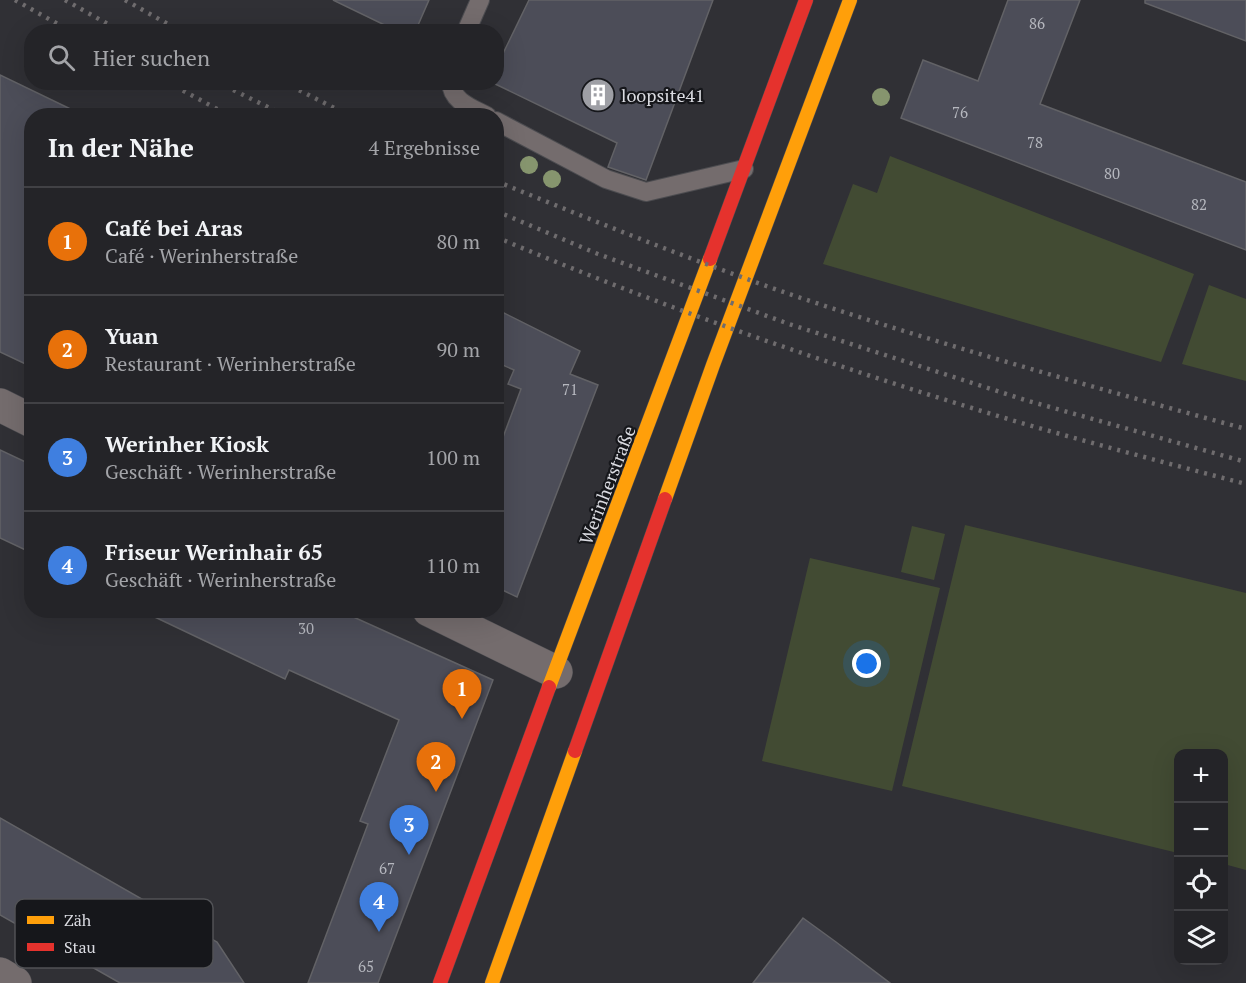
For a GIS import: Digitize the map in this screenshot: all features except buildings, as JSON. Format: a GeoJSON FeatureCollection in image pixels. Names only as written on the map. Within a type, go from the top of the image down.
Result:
{"type":"FeatureCollection","features":[{"type":"Feature","properties":{"kind":"main road","name":"Werinherstraße"},"geometry":{"type":"LineString","coordinates":[[440,983],[806,0]]}},
{"type":"Feature","properties":{"kind":"main road"},"geometry":{"type":"LineString","coordinates":[[492,983],[734,309],[850,0]]}},
{"type":"Feature","properties":{"kind":"street"},"geometry":{"type":"LineString","coordinates":[[0,405],[24,417]]}},
{"type":"Feature","properties":{"kind":"street"},"geometry":{"type":"LineString","coordinates":[[445,618],[556,672]]}},
{"type":"Feature","properties":{"kind":"street"},"geometry":{"type":"LineString","coordinates":[[0,974],[15,983]]}},
{"type":"Feature","properties":{"kind":"lane"},"geometry":{"type":"LineString","coordinates":[[470,24],[480,0]]}},
{"type":"Feature","properties":{"kind":"lane"},"geometry":{"type":"LineString","coordinates":[[451,90],[462,102],[473,108]]}},
{"type":"Feature","properties":{"kind":"lane"},"geometry":{"type":"LineString","coordinates":[[504,125],[606,179],[646,192],[744,169]]}},
{"type":"Feature","properties":{"kind":"green space"},"geometry":{"type":"Polygon","coordinates":[[[890,156],[1194,274],[1161,362],[823,264],[853,184],[877,193],[890,156]]]}},
{"type":"Feature","properties":{"kind":"green space"},"geometry":{"type":"Polygon","coordinates":[[[1209,285],[1246,299],[1246,381],[1182,364],[1209,285]]]}},
{"type":"Feature","properties":{"kind":"green space"},"geometry":{"type":"Polygon","coordinates":[[[965,525],[1246,593],[1246,870],[1228,865],[1228,749],[1174,749],[1174,852],[902,786],[965,525]]]}},
{"type":"Feature","properties":{"kind":"green space"},"geometry":{"type":"Polygon","coordinates":[[[912,526],[945,534],[934,580],[901,572],[912,526]]]}},
{"type":"Feature","properties":{"kind":"green space"},"geometry":{"type":"Polygon","coordinates":[[[810,558],[940,588],[892,791],[762,761],[810,558]]]}},
{"type":"Feature","properties":{"kind":"railway"},"geometry":{"type":"LineString","coordinates":[[15,0],[58,24]]}},
{"type":"Feature","properties":{"kind":"railway"},"geometry":{"type":"LineString","coordinates":[[65,0],[108,24]]}},
{"type":"Feature","properties":{"kind":"railway"},"geometry":{"type":"LineString","coordinates":[[125,0],[168,24]]}},
{"type":"Feature","properties":{"kind":"railway"},"geometry":{"type":"LineString","coordinates":[[182,90],[215,108]]}},
{"type":"Feature","properties":{"kind":"railway"},"geometry":{"type":"LineString","coordinates":[[233,90],[270,108]]}},
{"type":"Feature","properties":{"kind":"railway"},"geometry":{"type":"LineString","coordinates":[[299,90],[334,108]]}},
{"type":"Feature","properties":{"kind":"railway"},"geometry":{"type":"LineString","coordinates":[[504,184],[646,241],[798,297],[965,349],[1246,429]]}},
{"type":"Feature","properties":{"kind":"railway"},"geometry":{"type":"LineString","coordinates":[[504,214],[598,254],[789,324],[1025,400],[1246,462]]}},
{"type":"Feature","properties":{"kind":"railway"},"geometry":{"type":"LineString","coordinates":[[504,240],[624,289],[754,337],[886,381],[1046,430],[1246,484]]}},
{"type":"Feature","properties":{"kind":"traffic: slow"},"geometry":{"type":"LineString","coordinates":[[665,499],[850,0]]}},
{"type":"Feature","properties":{"kind":"traffic: slow"},"geometry":{"type":"LineString","coordinates":[[549,687],[710,259]]}},
{"type":"Feature","properties":{"kind":"traffic: slow"},"geometry":{"type":"LineString","coordinates":[[492,983],[575,751]]}},
{"type":"Feature","properties":{"kind":"traffic: jam"},"geometry":{"type":"LineString","coordinates":[[710,259],[806,0]]}},
{"type":"Feature","properties":{"kind":"traffic: jam"},"geometry":{"type":"LineString","coordinates":[[575,751],[665,499]]}},
{"type":"Feature","properties":{"kind":"traffic: jam"},"geometry":{"type":"LineString","coordinates":[[440,983],[549,687]]}},
{"type":"Feature","properties":{"kind":"place","name":"loopsite41"},"geometry":{"type":"Point","coordinates":[598,95]}},
{"type":"Feature","properties":{"kind":"place","name":"Café bei Aras"},"geometry":{"type":"Point","coordinates":[462,719]}},
{"type":"Feature","properties":{"kind":"place","name":"Yuan"},"geometry":{"type":"Point","coordinates":[436,792]}},
{"type":"Feature","properties":{"kind":"place","name":"Werinher Kiosk"},"geometry":{"type":"Point","coordinates":[409,855]}},
{"type":"Feature","properties":{"kind":"place","name":"Friseur Werinhair 65"},"geometry":{"type":"Point","coordinates":[379,932]}}]}
